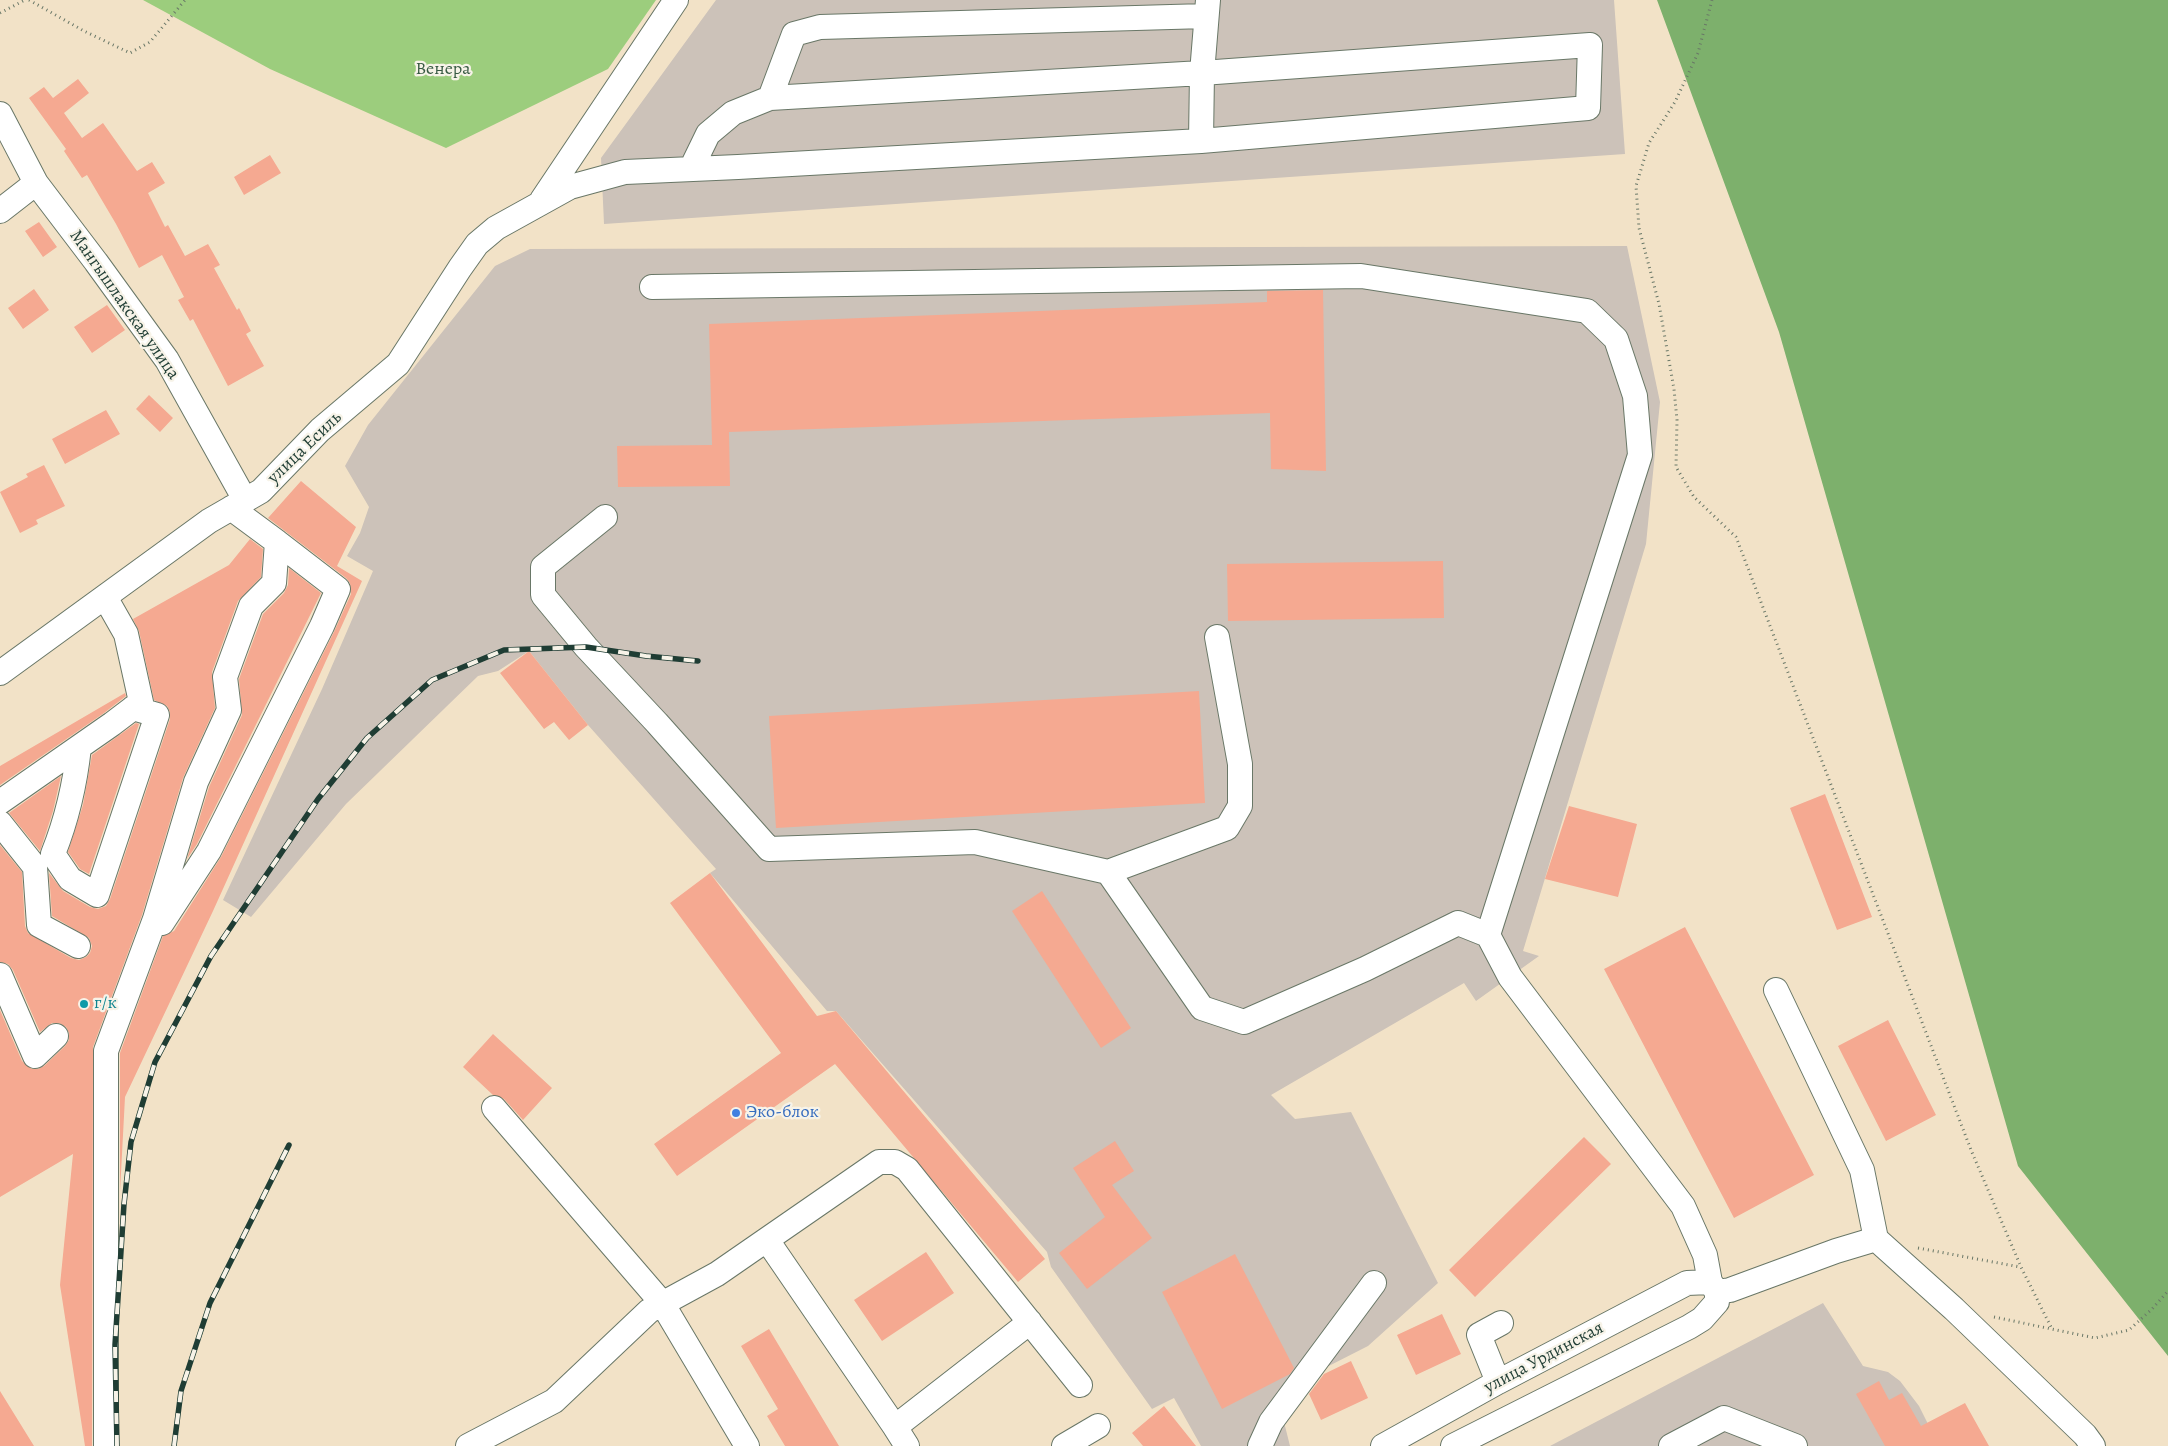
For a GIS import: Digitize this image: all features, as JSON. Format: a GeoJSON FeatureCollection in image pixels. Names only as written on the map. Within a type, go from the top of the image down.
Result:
{"type":"FeatureCollection","features":[{"type":"Feature","properties":{"kind":"street"},"geometry":{"type":"LineString","coordinates":[[540,204],[676,0]]}},
{"type":"Feature","properties":{"kind":"street"},"geometry":{"type":"LineString","coordinates":[[770,98],[794,34],[820,26],[1207,8],[1202,73],[1201,141]]}},
{"type":"Feature","properties":{"kind":"street","name":"улица Есиль"},"geometry":{"type":"LineString","coordinates":[[0,673],[208,521],[261,491],[320,430],[398,364],[477,244],[496,228],[570,187],[625,172],[1201,141],[1588,108],[1590,45],[1202,73]]}},
{"type":"Feature","properties":{"kind":"street"},"geometry":{"type":"LineString","coordinates":[[691,169],[708,134],[732,113],[770,98],[1202,73]]}},
{"type":"Feature","properties":{"kind":"street","name":"Мангышлакская улица"},"geometry":{"type":"LineString","coordinates":[[0,114],[36,183],[167,360],[238,504]]}},
{"type":"Feature","properties":{"kind":"street"},"geometry":{"type":"LineString","coordinates":[[0,211],[36,183]]}},
{"type":"Feature","properties":{"kind":"street"},"geometry":{"type":"LineString","coordinates":[[652,287],[1361,276],[1587,311],[1616,339],[1635,396],[1640,455],[1488,936]]}},
{"type":"Feature","properties":{"kind":"street"},"geometry":{"type":"LineString","coordinates":[[143,952],[209,852],[322,626],[338,589],[277,542],[238,504]]}},
{"type":"Feature","properties":{"kind":"street"},"geometry":{"type":"LineString","coordinates":[[605,517],[543,567],[543,595],[586,647],[657,722],[769,850],[975,842],[1108,872],[1227,828],[1240,806],[1240,764],[1217,637]]}},
{"type":"Feature","properties":{"kind":"street"},"geometry":{"type":"LineString","coordinates":[[106,1446],[106,1051],[155,919],[196,782],[229,710],[225,677],[251,606],[274,583],[277,542]]}},
{"type":"Feature","properties":{"kind":"street"},"geometry":{"type":"LineString","coordinates":[[0,802],[140,702],[126,634],[105,597]]}},
{"type":"Feature","properties":{"kind":"street"},"geometry":{"type":"LineString","coordinates":[[0,823],[44,861],[97,895],[157,715],[133,708]]}},
{"type":"Feature","properties":{"kind":"street"},"geometry":{"type":"LineString","coordinates":[[78,946],[39,925],[44,861],[66,820],[76,779],[79,747]]}},
{"type":"Feature","properties":{"kind":"street"},"geometry":{"type":"LineString","coordinates":[[1108,872],[1202,1008],[1244,1022],[1365,969],[1458,923],[1488,936],[1510,977],[1683,1206],[1705,1255],[1717,1302],[1702,1319],[1453,1446]]}},
{"type":"Feature","properties":{"kind":"street"},"geometry":{"type":"LineString","coordinates":[[0,976],[34,1056],[56,1036]]}},
{"type":"Feature","properties":{"kind":"street"},"geometry":{"type":"LineString","coordinates":[[1776,990],[1862,1170],[1876,1240],[1954,1309],[2085,1435],[2093,1446]]}},
{"type":"Feature","properties":{"kind":"street"},"geometry":{"type":"LineString","coordinates":[[494,1108],[662,1303],[746,1446]]}},
{"type":"Feature","properties":{"kind":"street"},"geometry":{"type":"LineString","coordinates":[[468,1446],[554,1401],[649,1311],[717,1274],[879,1162],[895,1162],[907,1169],[1080,1385]]}},
{"type":"Feature","properties":{"kind":"street"},"geometry":{"type":"LineString","coordinates":[[767,1240],[901,1436],[1030,1322]]}},
{"type":"Feature","properties":{"kind":"street","name":"улица Урдинская"},"geometry":{"type":"LineString","coordinates":[[1383,1446],[1498,1382],[1687,1283],[1730,1290],[1836,1250],[1876,1240]]}},
{"type":"Feature","properties":{"kind":"street"},"geometry":{"type":"LineString","coordinates":[[1260,1446],[1271,1422],[1374,1283]]}},
{"type":"Feature","properties":{"kind":"street"},"geometry":{"type":"LineString","coordinates":[[1498,1382],[1479,1335],[1501,1323]]}},
{"type":"Feature","properties":{"kind":"street"},"geometry":{"type":"LineString","coordinates":[[1671,1446],[1724,1418],[1795,1446]]}},
{"type":"Feature","properties":{"kind":"street"},"geometry":{"type":"LineString","coordinates":[[1064,1446],[1098,1426]]}},
{"type":"Feature","properties":{"kind":"path"},"geometry":{"type":"LineString","coordinates":[[0,13],[25,0]]}},
{"type":"Feature","properties":{"kind":"path"},"geometry":{"type":"LineString","coordinates":[[29,0],[84,31],[130,53],[150,42],[185,0]]}},
{"type":"Feature","properties":{"kind":"path"},"geometry":{"type":"LineString","coordinates":[[1712,0],[1698,53],[1675,102],[1649,143],[1636,186],[1639,228],[1660,304],[1674,388],[1677,420],[1676,467],[1694,497],[1736,537],[1971,1150],[2021,1267],[2051,1327]]}},
{"type":"Feature","properties":{"kind":"path"},"geometry":{"type":"LineString","coordinates":[[1914,1247],[2021,1267]]}},
{"type":"Feature","properties":{"kind":"path"},"geometry":{"type":"LineString","coordinates":[[1993,1316],[2095,1338],[2129,1330],[2168,1291]]}},
{"type":"Feature","properties":{"kind":"shaded area"},"geometry":{"type":"Polygon","coordinates":[[[716,0],[1614,0],[1625,154],[604,224],[601,158],[716,0]]]}},
{"type":"Feature","properties":{"kind":"shaded area"},"geometry":{"type":"Polygon","coordinates":[[[1627,246],[1660,402],[1646,544],[1523,951],[1539,956],[1476,1001],[1464,983],[1271,1095],[1295,1119],[1351,1112],[1438,1283],[1368,1346],[1313,1374],[1284,1422],[1290,1446],[1201,1446],[1174,1398],[1152,1409],[1051,1267],[1047,1252],[836,1011],[827,1011],[710,873],[716,869],[588,725],[529,651],[498,671],[478,676],[346,804],[251,917],[223,900],[322,689],[373,571],[347,556],[360,533],[369,507],[345,466],[368,425],[495,266],[530,249],[1627,246]]]}},
{"type":"Feature","properties":{"kind":"shaded area"},"geometry":{"type":"Polygon","coordinates":[[[1823,1303],[1863,1366],[1888,1372],[1900,1381],[1919,1406],[1939,1446],[1550,1446],[1823,1303]]]}},
{"type":"Feature","properties":{"kind":"green space","name":"Венера"},"geometry":{"type":"Polygon","coordinates":[[[143,0],[656,0],[608,69],[446,148],[270,69],[143,0]]]}},
{"type":"Feature","properties":{"kind":"green space"},"geometry":{"type":"Polygon","coordinates":[[[1657,0],[2168,0],[2168,1356],[2018,1166],[1779,332],[1657,0]]]}},
{"type":"Feature","properties":{"kind":"building"},"geometry":{"type":"Polygon","coordinates":[[[78,79],[89,93],[64,113],[82,138],[103,123],[137,171],[152,162],[165,183],[148,193],[165,227],[168,225],[185,256],[208,244],[220,265],[214,268],[251,331],[246,334],[264,366],[228,386],[193,319],[190,321],[178,300],[184,297],[162,255],[139,268],[87,175],[82,178],[64,151],[66,149],[29,98],[44,87],[53,98],[78,79]]]}},
{"type":"Feature","properties":{"kind":"building"},"geometry":{"type":"Polygon","coordinates":[[[270,155],[281,173],[244,195],[234,177],[270,155]]]}},
{"type":"Feature","properties":{"kind":"building"},"geometry":{"type":"Polygon","coordinates":[[[39,222],[57,247],[43,257],[25,231],[39,222]]]}},
{"type":"Feature","properties":{"kind":"building"},"geometry":{"type":"Polygon","coordinates":[[[34,289],[49,310],[23,329],[8,308],[34,289]]]}},
{"type":"Feature","properties":{"kind":"building"},"geometry":{"type":"Polygon","coordinates":[[[1323,290],[1326,471],[1271,469],[1270,413],[729,432],[730,486],[618,487],[617,446],[712,445],[709,324],[1267,302],[1267,291],[1323,290]]]}},
{"type":"Feature","properties":{"kind":"building"},"geometry":{"type":"Polygon","coordinates":[[[107,305],[125,330],[92,353],[74,327],[107,305]]]}},
{"type":"Feature","properties":{"kind":"building"},"geometry":{"type":"Polygon","coordinates":[[[149,395],[173,418],[160,432],[136,409],[149,395]]]}},
{"type":"Feature","properties":{"kind":"building"},"geometry":{"type":"Polygon","coordinates":[[[106,410],[120,434],[65,464],[52,439],[106,410]]]}},
{"type":"Feature","properties":{"kind":"building"},"geometry":{"type":"Polygon","coordinates":[[[44,465],[65,506],[36,520],[38,524],[20,533],[0,492],[28,477],[26,474],[44,465]]]}},
{"type":"Feature","properties":{"kind":"building"},"geometry":{"type":"Polygon","coordinates":[[[301,481],[356,527],[337,566],[362,581],[213,911],[125,1097],[120,1192],[120,1053],[163,936],[174,931],[221,857],[334,632],[351,594],[350,583],[346,578],[268,518],[301,481]]]}},
{"type":"Feature","properties":{"kind":"building"},"geometry":{"type":"Polygon","coordinates":[[[250,539],[263,549],[261,577],[238,601],[212,672],[215,708],[183,778],[142,915],[93,1047],[92,1446],[85,1446],[60,1285],[73,1154],[0,1197],[0,1010],[22,1061],[32,1069],[44,1066],[65,1046],[69,1040],[69,1033],[66,1027],[59,1023],[52,1023],[40,1032],[13,970],[8,964],[0,962],[0,845],[22,872],[25,926],[28,933],[71,958],[79,960],[86,957],[90,953],[92,946],[89,938],[52,916],[49,873],[63,891],[90,907],[98,909],[106,906],[110,899],[170,719],[170,712],[167,706],[154,700],[139,631],[133,619],[229,565],[250,539]]]}},
{"type":"Feature","properties":{"kind":"building"},"geometry":{"type":"Polygon","coordinates":[[[1443,561],[1444,618],[1228,621],[1227,564],[1443,561]]]}},
{"type":"Feature","properties":{"kind":"building"},"geometry":{"type":"Polygon","coordinates":[[[289,568],[321,593],[197,844],[187,859],[209,787],[242,715],[239,679],[263,614],[284,593],[288,585],[289,568]]]}},
{"type":"Feature","properties":{"kind":"building"},"geometry":{"type":"Polygon","coordinates":[[[529,651],[588,725],[569,740],[554,722],[544,729],[500,673],[529,651]]]}},
{"type":"Feature","properties":{"kind":"building"},"geometry":{"type":"Polygon","coordinates":[[[1199,691],[1205,803],[776,828],[769,716],[1199,691]]]}},
{"type":"Feature","properties":{"kind":"building"},"geometry":{"type":"Polygon","coordinates":[[[125,693],[126,696],[104,713],[0,785],[0,766],[125,693]]]}},
{"type":"Feature","properties":{"kind":"building"},"geometry":{"type":"Polygon","coordinates":[[[136,723],[139,724],[89,874],[80,869],[68,852],[83,805],[92,755],[136,723]]]}},
{"type":"Feature","properties":{"kind":"building"},"geometry":{"type":"Polygon","coordinates":[[[61,776],[53,811],[40,851],[9,813],[61,776]]]}},
{"type":"Feature","properties":{"kind":"building"},"geometry":{"type":"Polygon","coordinates":[[[1825,794],[1872,917],[1837,930],[1790,808],[1825,794]]]}},
{"type":"Feature","properties":{"kind":"building"},"geometry":{"type":"Polygon","coordinates":[[[1569,806],[1637,824],[1618,897],[1545,879],[1569,806]]]}},
{"type":"Feature","properties":{"kind":"building"},"geometry":{"type":"Polygon","coordinates":[[[710,873],[817,1016],[836,1011],[1045,1259],[1018,1282],[835,1064],[677,1176],[654,1144],[781,1053],[670,903],[710,873]]]}},
{"type":"Feature","properties":{"kind":"building"},"geometry":{"type":"Polygon","coordinates":[[[1042,891],[1131,1028],[1101,1048],[1012,911],[1042,891]]]}},
{"type":"Feature","properties":{"kind":"building"},"geometry":{"type":"Polygon","coordinates":[[[1685,927],[1814,1175],[1734,1218],[1604,969],[1685,927]]]}},
{"type":"Feature","properties":{"kind":"building"},"geometry":{"type":"Polygon","coordinates":[[[1888,1020],[1936,1115],[1886,1141],[1838,1046],[1888,1020]]]}},
{"type":"Feature","properties":{"kind":"building"},"geometry":{"type":"Polygon","coordinates":[[[493,1034],[552,1088],[523,1120],[504,1099],[493,1095],[463,1067],[493,1034]]]}},
{"type":"Feature","properties":{"kind":"building"},"geometry":{"type":"Polygon","coordinates":[[[1584,1137],[1611,1164],[1475,1297],[1449,1270],[1584,1137]]]}},
{"type":"Feature","properties":{"kind":"building"},"geometry":{"type":"Polygon","coordinates":[[[1115,1141],[1134,1171],[1112,1185],[1152,1238],[1087,1289],[1059,1253],[1105,1217],[1073,1168],[1115,1141]]]}},
{"type":"Feature","properties":{"kind":"building"},"geometry":{"type":"Polygon","coordinates":[[[926,1252],[954,1293],[882,1341],[854,1300],[926,1252]]]}},
{"type":"Feature","properties":{"kind":"building"},"geometry":{"type":"Polygon","coordinates":[[[1235,1254],[1294,1368],[1290,1374],[1222,1409],[1162,1292],[1235,1254]]]}},
{"type":"Feature","properties":{"kind":"building"},"geometry":{"type":"Polygon","coordinates":[[[1442,1314],[1461,1354],[1416,1375],[1397,1335],[1442,1314]]]}},
{"type":"Feature","properties":{"kind":"building"},"geometry":{"type":"Polygon","coordinates":[[[769,1329],[839,1446],[785,1446],[767,1416],[778,1409],[741,1346],[769,1329]]]}},
{"type":"Feature","properties":{"kind":"building"},"geometry":{"type":"Polygon","coordinates":[[[1351,1361],[1368,1398],[1321,1420],[1309,1394],[1324,1374],[1351,1361]]]}},
{"type":"Feature","properties":{"kind":"building"},"geometry":{"type":"Polygon","coordinates":[[[1879,1381],[1889,1400],[1902,1393],[1921,1426],[1965,1403],[1989,1446],[1885,1446],[1856,1394],[1879,1381]]]}},
{"type":"Feature","properties":{"kind":"building"},"geometry":{"type":"Polygon","coordinates":[[[0,1391],[34,1446],[0,1446],[0,1391]]]}},
{"type":"Feature","properties":{"kind":"building"},"geometry":{"type":"Polygon","coordinates":[[[1164,1406],[1196,1446],[1143,1446],[1132,1433],[1164,1406]]]}},
{"type":"Feature","properties":{"kind":"railway"},"geometry":{"type":"LineString","coordinates":[[117,1446],[115,1345],[124,1204],[131,1142],[155,1062],[211,956],[318,799],[367,738],[432,680],[504,650],[586,647],[698,661]]}},
{"type":"Feature","properties":{"kind":"railway"},"geometry":{"type":"LineString","coordinates":[[174,1446],[181,1391],[210,1303],[289,1145]]}},
{"type":"Feature","properties":{"kind":"place","name":"г/к"},"geometry":{"type":"Point","coordinates":[84,1004]}},
{"type":"Feature","properties":{"kind":"place","name":"Эко-блок"},"geometry":{"type":"Point","coordinates":[736,1113]}}]}
